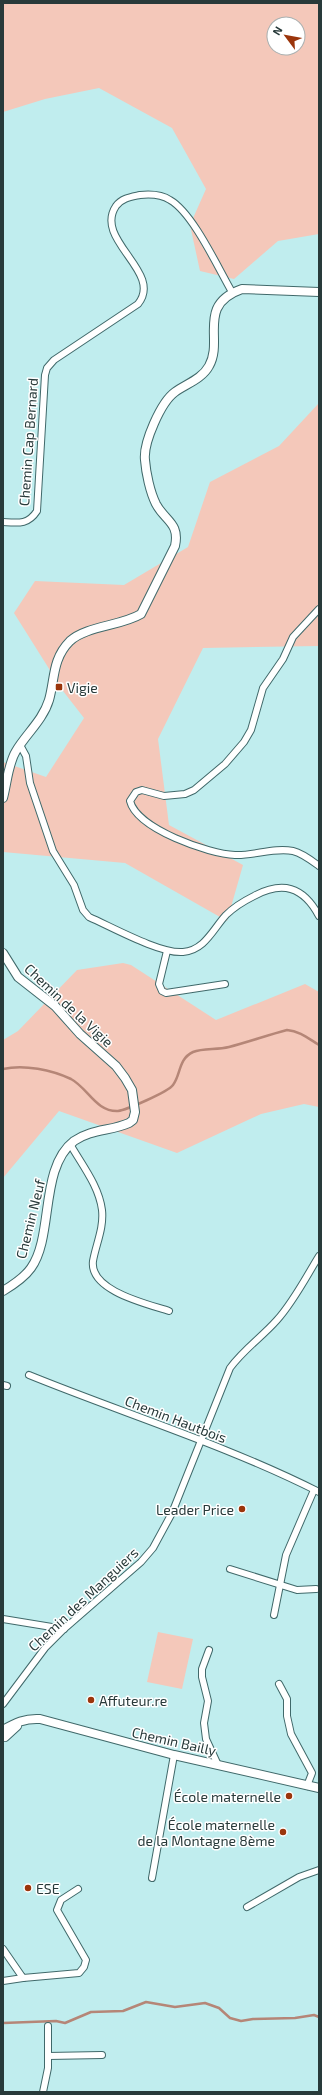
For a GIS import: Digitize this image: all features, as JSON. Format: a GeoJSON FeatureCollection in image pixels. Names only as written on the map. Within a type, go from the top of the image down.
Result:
{"type":"FeatureCollection","features":[{"type":"Feature","properties":{"kind":"street","name":"Chemin Cap Bernard"},"geometry":{"type":"LineString","coordinates":[[3,522],[26,522],[30,520],[37,511],[47,368],[54,360],[138,304],[144,296],[144,286],[136,267],[118,242],[114,231],[113,213],[119,203],[128,197],[153,194],[165,197],[176,204],[200,236],[232,292]]}},
{"type":"Feature","properties":{"kind":"street"},"geometry":{"type":"LineString","coordinates":[[3,798],[12,763],[20,745],[44,711],[49,700],[54,670],[70,641],[82,634],[118,624],[141,614],[175,546],[178,535],[175,528],[159,508],[154,496],[145,459],[145,448],[167,400],[209,367],[213,352],[214,318],[223,299],[232,292],[242,289],[319,292]]}},
{"type":"Feature","properties":{"kind":"street"},"geometry":{"type":"LineString","coordinates":[[319,609],[293,637],[284,659],[262,688],[251,730],[244,742],[225,764],[194,790],[185,794],[164,796],[142,790],[136,792],[130,801],[132,808],[147,822],[173,837],[204,848],[234,855],[293,851],[319,866]]}},
{"type":"Feature","properties":{"kind":"street"},"geometry":{"type":"LineString","coordinates":[[20,745],[26,756],[30,783],[53,851],[74,885],[83,910],[89,917],[167,951],[184,952],[202,945],[226,915],[242,902],[269,888],[287,887],[303,896],[319,916]]}},
{"type":"Feature","properties":{"kind":"street"},"geometry":{"type":"LineString","coordinates":[[167,951],[159,984],[162,991],[166,993],[225,984]]}},
{"type":"Feature","properties":{"kind":"street","name":"Chemin de la Vigie"},"geometry":{"type":"LineString","coordinates":[[3,953],[18,977],[55,1006],[80,1034],[116,1066],[132,1090],[135,1112],[129,1123],[83,1136],[70,1144]]}},
{"type":"Feature","properties":{"kind":"street"},"geometry":{"type":"LineString","coordinates":[[70,1144],[95,1186],[102,1210],[102,1226],[93,1262],[94,1270],[98,1277],[109,1288],[131,1299],[169,1311]]}},
{"type":"Feature","properties":{"kind":"street","name":"Chemin Neuf"},"geometry":{"type":"LineString","coordinates":[[3,1291],[21,1279],[32,1268],[38,1252],[56,1168],[60,1158],[70,1144]]}},
{"type":"Feature","properties":{"kind":"street","name":"Chemin des Manguiers"},"geometry":{"type":"LineString","coordinates":[[3,1704],[29,1668],[64,1629],[142,1562],[153,1548],[172,1513],[202,1440],[202,1434],[230,1368],[241,1353],[289,1307],[319,1256]]}},
{"type":"Feature","properties":{"kind":"street","name":"Chemin Hautbois"},"geometry":{"type":"LineString","coordinates":[[29,1375],[97,1403],[202,1440],[316,1491],[288,1550],[274,1614]]}},
{"type":"Feature","properties":{"kind":"street"},"geometry":{"type":"LineString","coordinates":[[230,1569],[297,1590],[316,1589]]}},
{"type":"Feature","properties":{"kind":"street"},"geometry":{"type":"LineString","coordinates":[[3,1619],[64,1629]]}},
{"type":"Feature","properties":{"kind":"street"},"geometry":{"type":"LineString","coordinates":[[210,1650],[202,1669],[202,1677],[208,1701],[204,1727],[206,1739],[218,1765]]}},
{"type":"Feature","properties":{"kind":"street"},"geometry":{"type":"LineString","coordinates":[[279,1684],[287,1699],[287,1716],[291,1734],[312,1773],[307,1786]]}},
{"type":"Feature","properties":{"kind":"street","name":"Chemin Bailly"},"geometry":{"type":"LineString","coordinates":[[3,1736],[25,1720],[40,1718],[94,1735],[319,1788]]}},
{"type":"Feature","properties":{"kind":"street"},"geometry":{"type":"LineString","coordinates":[[152,1878],[174,1755]]}},
{"type":"Feature","properties":{"kind":"street"},"geometry":{"type":"LineString","coordinates":[[247,1907],[299,1877],[319,1870]]}},
{"type":"Feature","properties":{"kind":"street"},"geometry":{"type":"LineString","coordinates":[[3,1981],[79,1972],[84,1967],[86,1960],[57,1910],[61,1900],[78,1889]]}},
{"type":"Feature","properties":{"kind":"street"},"geometry":{"type":"LineString","coordinates":[[3,1948],[23,1978]]}},
{"type":"Feature","properties":{"kind":"street"},"geometry":{"type":"LineString","coordinates":[[43,2092],[48,2056],[48,2026]]}},
{"type":"Feature","properties":{"kind":"street"},"geometry":{"type":"LineString","coordinates":[[48,2056],[102,2055]]}},
{"type":"Feature","properties":{"kind":"shaded area"},"geometry":{"type":"Polygon","coordinates":[[[3,3],[319,3],[319,234],[278,241],[234,279],[200,271],[190,225],[206,189],[172,128],[99,88],[45,99],[3,112],[3,3]]]}},
{"type":"Feature","properties":{"kind":"shaded area"},"geometry":{"type":"Polygon","coordinates":[[[319,403],[319,646],[203,648],[158,739],[169,825],[243,865],[227,921],[125,863],[3,852],[3,762],[46,777],[84,718],[63,691],[14,613],[35,581],[124,585],[188,547],[210,482],[279,446],[319,403]]]}},
{"type":"Feature","properties":{"kind":"shaded area"},"geometry":{"type":"Polygon","coordinates":[[[123,963],[131,965],[216,1020],[305,984],[319,992],[319,1107],[304,1104],[261,1114],[177,1153],[59,1111],[3,1178],[3,1040],[18,1031],[77,970],[123,963]]]}},
{"type":"Feature","properties":{"kind":"shaded area"},"geometry":{"type":"Polygon","coordinates":[[[158,1632],[193,1639],[182,1689],[147,1682],[158,1632]]]}},
{"type":"Feature","properties":{"kind":"waterway"},"geometry":{"type":"LineString","coordinates":[[3,1069],[20,1067],[38,1069],[63,1076],[77,1083],[104,1108],[118,1111],[129,1108],[170,1088],[176,1081],[182,1063],[188,1055],[193,1052],[229,1047],[287,1030],[300,1034],[319,1045]]}},
{"type":"Feature","properties":{"kind":"waterway"},"geometry":{"type":"LineString","coordinates":[[3,2023],[56,2021],[65,2023],[91,2012],[123,2011],[146,2002],[175,2007],[205,2003],[219,2008],[230,2018],[241,2021],[253,2019],[295,2018],[314,2015],[319,2017]]}},
{"type":"Feature","properties":{"kind":"place","name":"Vigie"},"geometry":{"type":"Point","coordinates":[59,687]}},
{"type":"Feature","properties":{"kind":"place","name":"Leader Price"},"geometry":{"type":"Point","coordinates":[242,1509]}},
{"type":"Feature","properties":{"kind":"place","name":"Affuteur.re"},"geometry":{"type":"Point","coordinates":[91,1700]}},
{"type":"Feature","properties":{"kind":"place","name":"École maternelle"},"geometry":{"type":"Point","coordinates":[289,1796]}},
{"type":"Feature","properties":{"kind":"place","name":"École maternelle de la Montagne 8ème"},"geometry":{"type":"Point","coordinates":[283,1832]}},
{"type":"Feature","properties":{"kind":"place","name":"ESE"},"geometry":{"type":"Point","coordinates":[28,1888]}}]}
